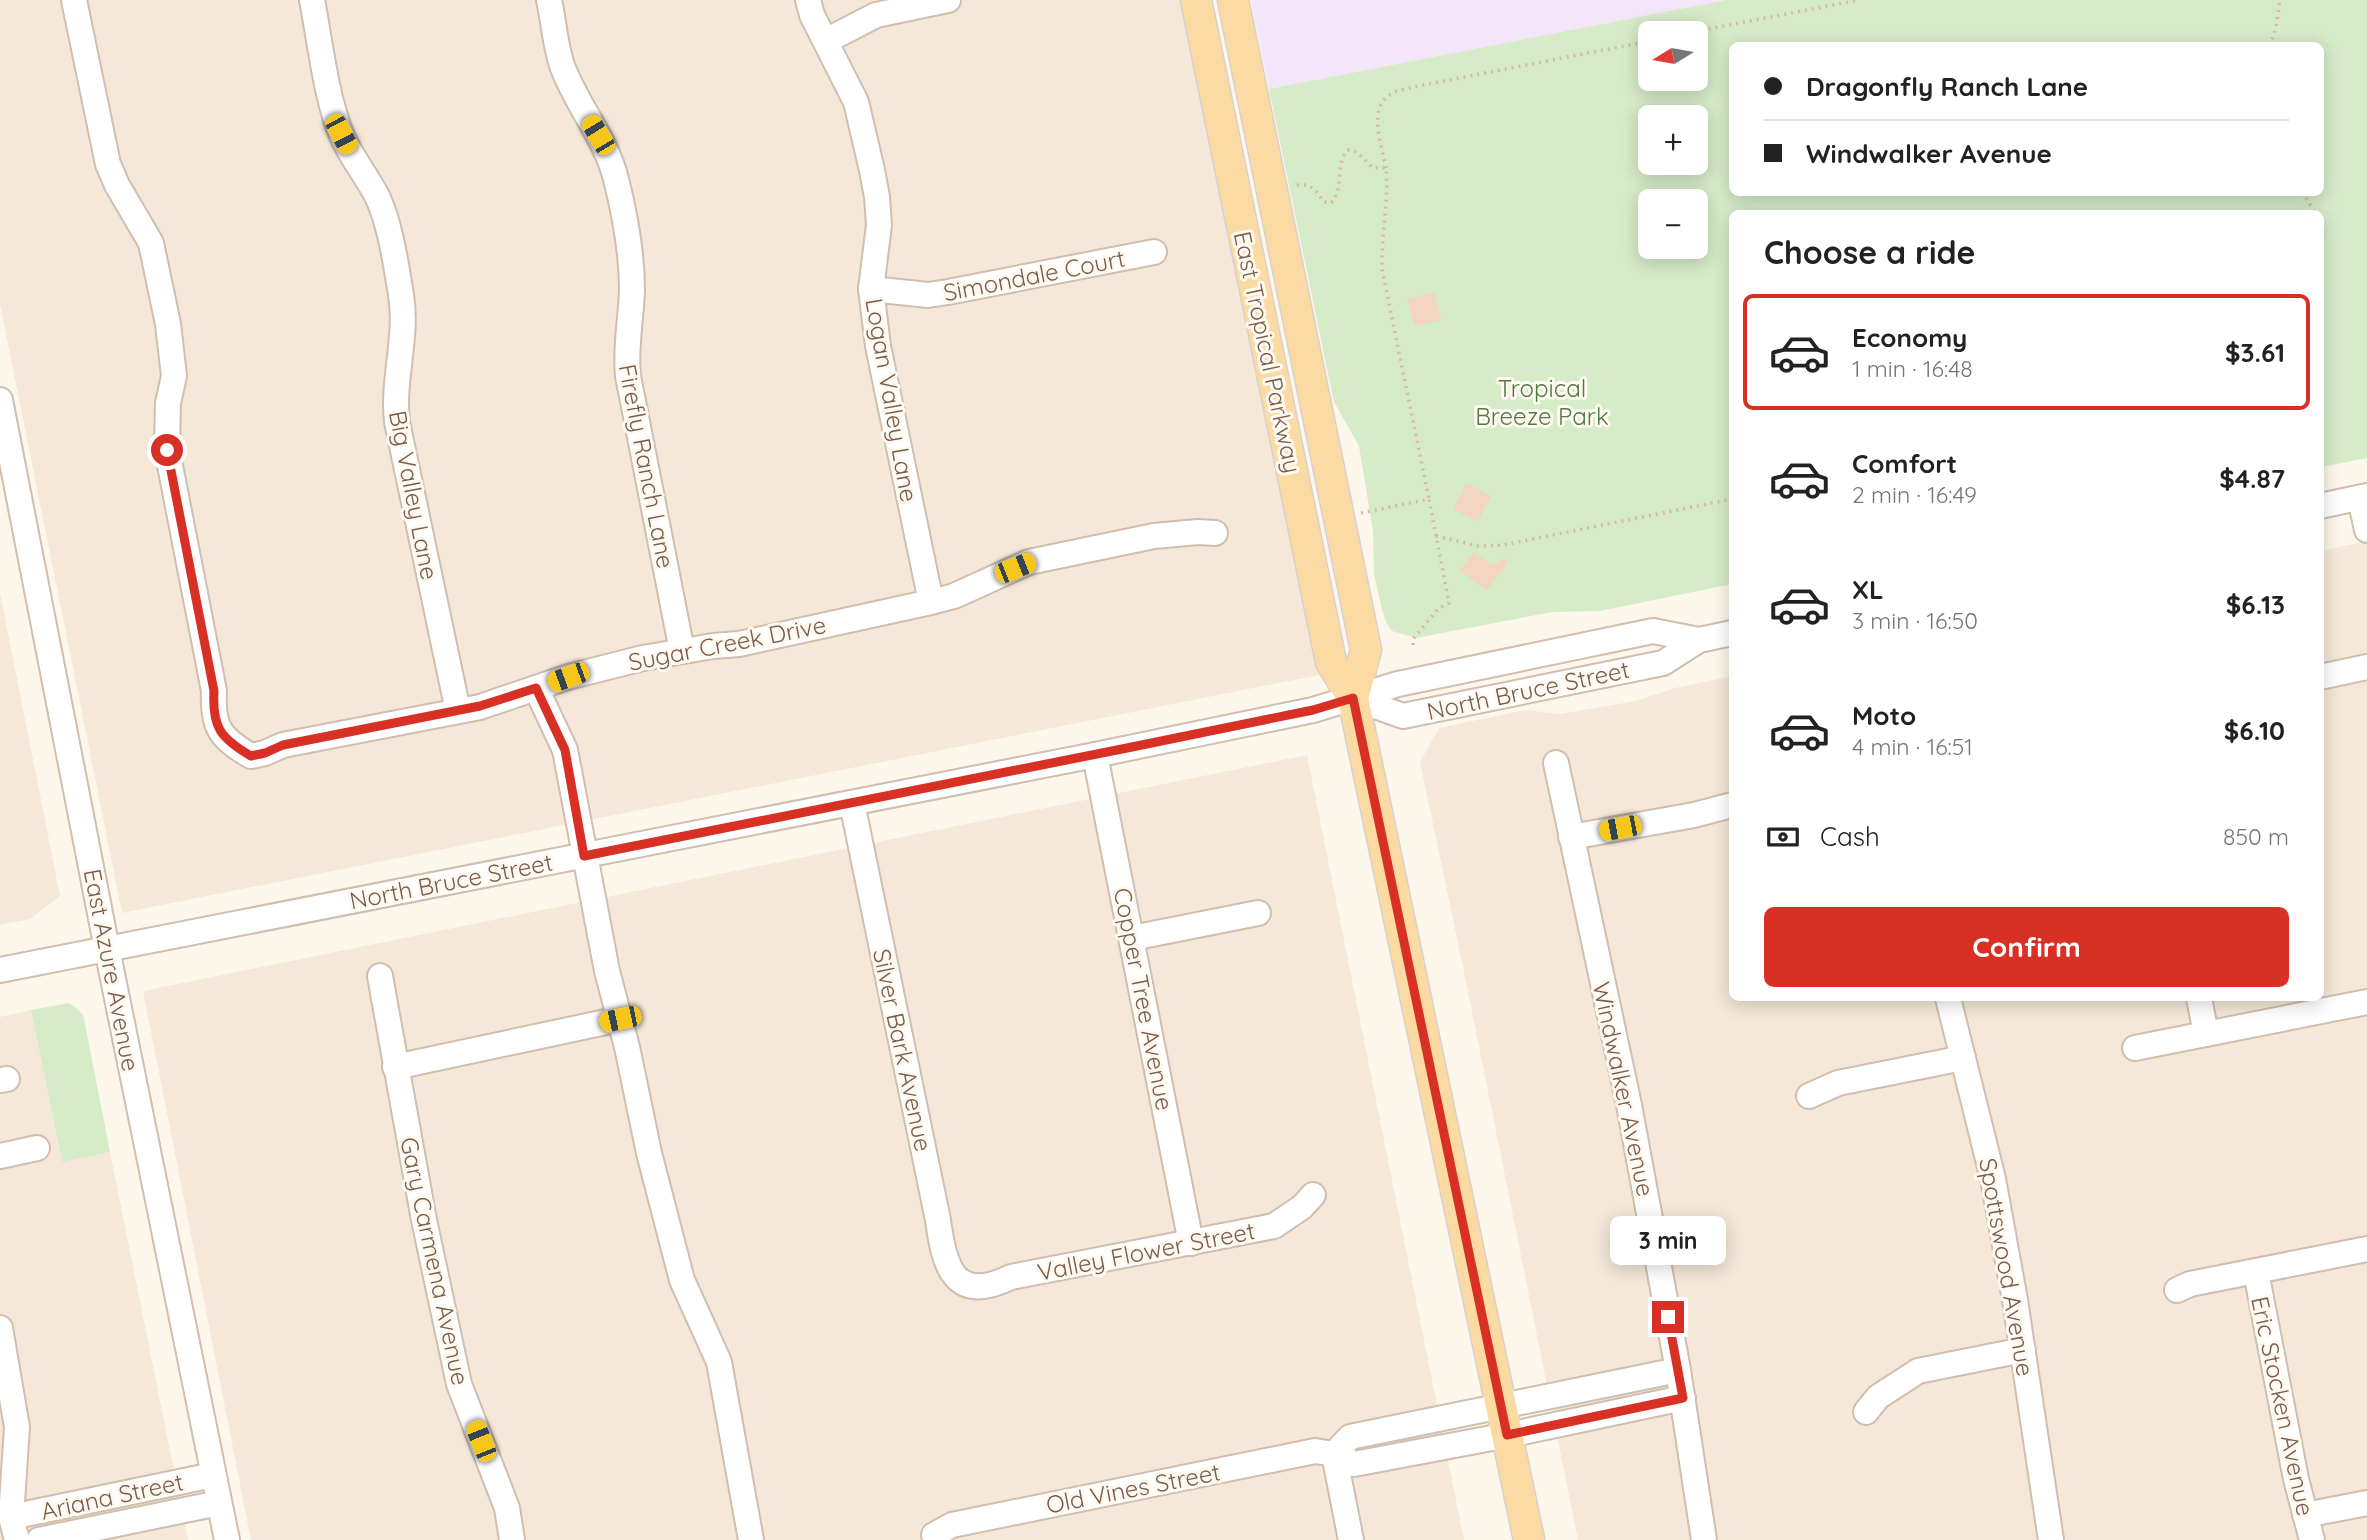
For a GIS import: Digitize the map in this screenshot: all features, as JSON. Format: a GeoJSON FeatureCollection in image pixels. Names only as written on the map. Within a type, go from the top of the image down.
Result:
{"type":"FeatureCollection","features":[{"type":"Feature","properties":{"kind":"main road","name":"East Tropical Parkway"},"geometry":{"type":"LineString","coordinates":[[1196,0],[1331,662],[1353,698],[1529,1540]]}},
{"type":"Feature","properties":{"kind":"main road","name":"East Tropical Parkway"},"geometry":{"type":"LineString","coordinates":[[1233,0],[1366,650],[1353,698]]}},
{"type":"Feature","properties":{"kind":"street","name":"Sugar Creek Drive"},"geometry":{"type":"LineString","coordinates":[[74,0],[108,164],[117,186],[151,243],[173,357],[174,376],[167,425],[167,450],[214,691],[213,710],[216,723],[221,734],[251,756],[283,745],[480,706],[599,668],[739,644],[931,602],[954,596],[1029,562],[1154,536],[1215,533]]}},
{"type":"Feature","properties":{"kind":"street","name":"Big Valley Lane"},"geometry":{"type":"LineString","coordinates":[[312,0],[330,94],[341,134],[378,198],[399,284],[403,326],[394,400],[458,711]]}},
{"type":"Feature","properties":{"kind":"street","name":"Firefly Ranch Lane"},"geometry":{"type":"LineString","coordinates":[[549,0],[562,66],[605,148],[623,207],[632,290],[625,352],[628,376],[682,652]]}},
{"type":"Feature","properties":{"kind":"street","name":"Logan Valley Lane"},"geometry":{"type":"LineString","coordinates":[[808,0],[812,15],[856,102],[877,197],[879,225],[871,289],[878,346],[931,602]]}},
{"type":"Feature","properties":{"kind":"street"},"geometry":{"type":"LineString","coordinates":[[826,41],[876,15],[948,0]]}},
{"type":"Feature","properties":{"kind":"street","name":"Simondale Court"},"geometry":{"type":"LineString","coordinates":[[871,289],[928,295],[1154,252]]}},
{"type":"Feature","properties":{"kind":"street","name":"East Azure Avenue"},"geometry":{"type":"LineString","coordinates":[[0,400],[107,949],[227,1540]]}},
{"type":"Feature","properties":{"kind":"street"},"geometry":{"type":"LineString","coordinates":[[2324,505],[2364,497],[2367,530]]}},
{"type":"Feature","properties":{"kind":"street","name":"North Bruce Street"},"geometry":{"type":"LineString","coordinates":[[0,970],[1095,755],[1313,710],[1398,684],[1653,631],[1699,639],[1729,634]]}},
{"type":"Feature","properties":{"kind":"street","name":"North Bruce Street"},"geometry":{"type":"LineString","coordinates":[[1353,698],[1403,716],[1663,663],[1699,639]]}},
{"type":"Feature","properties":{"kind":"street"},"geometry":{"type":"LineString","coordinates":[[2324,676],[2367,667]]}},
{"type":"Feature","properties":{"kind":"street"},"geometry":{"type":"LineString","coordinates":[[536,688],[565,750],[607,971],[673,1249],[682,1280],[719,1363],[751,1540]]}},
{"type":"Feature","properties":{"kind":"street","name":"Copper Tree Avenue"},"geometry":{"type":"LineString","coordinates":[[1095,755],[1191,1243]]}},
{"type":"Feature","properties":{"kind":"street","name":"Windwalker Avenue"},"geometry":{"type":"LineString","coordinates":[[1556,763],[1629,1105],[1683,1398],[1704,1540]]}},
{"type":"Feature","properties":{"kind":"street","name":"Silver Bark Avenue"},"geometry":{"type":"LineString","coordinates":[[852,803],[942,1249],[946,1265],[955,1277],[971,1285]]}},
{"type":"Feature","properties":{"kind":"street"},"geometry":{"type":"LineString","coordinates":[[1571,837],[1694,815],[1729,806]]}},
{"type":"Feature","properties":{"kind":"street"},"geometry":{"type":"LineString","coordinates":[[1132,938],[1258,913]]}},
{"type":"Feature","properties":{"kind":"street","name":"Gary Carmena Avenue"},"geometry":{"type":"LineString","coordinates":[[380,976],[424,1220],[459,1384],[500,1487],[507,1508],[512,1540]]}},
{"type":"Feature","properties":{"kind":"street","name":"Spottswood Avenue"},"geometry":{"type":"LineString","coordinates":[[1949,1001],[1993,1179],[2023,1350],[2051,1540]]}},
{"type":"Feature","properties":{"kind":"street"},"geometry":{"type":"LineString","coordinates":[[2200,1001],[2206,1034]]}},
{"type":"Feature","properties":{"kind":"street"},"geometry":{"type":"LineString","coordinates":[[2135,1048],[2367,1002]]}},
{"type":"Feature","properties":{"kind":"street"},"geometry":{"type":"LineString","coordinates":[[395,1068],[620,1019]]}},
{"type":"Feature","properties":{"kind":"street"},"geometry":{"type":"LineString","coordinates":[[1809,1096],[1838,1083],[1963,1058]]}},
{"type":"Feature","properties":{"kind":"street"},"geometry":{"type":"LineString","coordinates":[[0,1156],[37,1148]]}},
{"type":"Feature","properties":{"kind":"street","name":"Valley Flower Street"},"geometry":{"type":"LineString","coordinates":[[971,1285],[985,1286],[1010,1277],[1274,1226],[1302,1207],[1313,1195]]}},
{"type":"Feature","properties":{"kind":"street"},"geometry":{"type":"LineString","coordinates":[[2177,1290],[2190,1284],[2367,1249]]}},
{"type":"Feature","properties":{"kind":"street","name":"Eric Stocken Avenue"},"geometry":{"type":"LineString","coordinates":[[2256,1272],[2296,1479],[2312,1540]]}},
{"type":"Feature","properties":{"kind":"street"},"geometry":{"type":"LineString","coordinates":[[0,1328],[17,1427],[14,1528]]}},
{"type":"Feature","properties":{"kind":"street"},"geometry":{"type":"LineString","coordinates":[[1866,1412],[1878,1396],[1918,1371],[2023,1350]]}},
{"type":"Feature","properties":{"kind":"street","name":"Old Vines Street"},"geometry":{"type":"LineString","coordinates":[[934,1535],[951,1525],[996,1528],[1315,1451],[1334,1454],[1354,1464],[1410,1454],[1622,1381],[1678,1370]]}},
{"type":"Feature","properties":{"kind":"street"},"geometry":{"type":"LineString","coordinates":[[1622,1381],[1626,1409]]}},
{"type":"Feature","properties":{"kind":"street","name":"Old Vines Street"},"geometry":{"type":"LineString","coordinates":[[1334,1454],[1350,1437],[1404,1426],[1504,1421],[1626,1409],[1683,1398]]}},
{"type":"Feature","properties":{"kind":"street"},"geometry":{"type":"LineString","coordinates":[[1404,1426],[1410,1454]]}},
{"type":"Feature","properties":{"kind":"street"},"geometry":{"type":"LineString","coordinates":[[1334,1454],[1351,1540]]}},
{"type":"Feature","properties":{"kind":"street","name":"Ariana Street"},"geometry":{"type":"LineString","coordinates":[[14,1528],[108,1497],[213,1475]]}},
{"type":"Feature","properties":{"kind":"street"},"geometry":{"type":"LineString","coordinates":[[108,1497],[113,1525]]}},
{"type":"Feature","properties":{"kind":"street","name":"Ariana Street"},"geometry":{"type":"LineString","coordinates":[[39,1540],[219,1503]]}},
{"type":"Feature","properties":{"kind":"street"},"geometry":{"type":"LineString","coordinates":[[2305,1515],[2367,1503]]}},
{"type":"Feature","properties":{"kind":"path"},"geometry":{"type":"LineString","coordinates":[[1708,29],[1859,0]]}},
{"type":"Feature","properties":{"kind":"path"},"geometry":{"type":"LineString","coordinates":[[2271,42],[2280,0]]}},
{"type":"Feature","properties":{"kind":"path"},"geometry":{"type":"LineString","coordinates":[[1413,646],[1413,639],[1438,609],[1449,603],[1382,269],[1381,243],[1386,221],[1388,187],[1378,125],[1379,109],[1390,94],[1413,87],[1638,42]]}},
{"type":"Feature","properties":{"kind":"path"},"geometry":{"type":"LineString","coordinates":[[1297,186],[1308,185],[1324,202],[1331,203],[1338,196],[1342,156],[1348,150],[1357,152],[1373,168],[1386,168]]}},
{"type":"Feature","properties":{"kind":"path"},"geometry":{"type":"LineString","coordinates":[[1339,518],[1429,499]]}},
{"type":"Feature","properties":{"kind":"path"},"geometry":{"type":"LineString","coordinates":[[1436,536],[1478,546],[1503,545],[1729,500]]}},
{"type":"Feature","properties":{"kind":"shaded area"},"geometry":{"type":"Polygon","coordinates":[[[0,0],[1182,0],[1319,675],[122,913],[0,304],[0,0]]]}},
{"type":"Feature","properties":{"kind":"shaded area"},"geometry":{"type":"Polygon","coordinates":[[[1251,0],[1726,0],[1269,89],[1251,0]]]}},
{"type":"Feature","properties":{"kind":"shaded area"},"geometry":{"type":"Polygon","coordinates":[[[2367,541],[2367,1540],[1578,1540],[1420,762],[1439,728],[1525,710],[1560,714],[1636,701],[1675,688],[1729,677],[1729,1001],[2324,1001],[2324,550],[2367,541]]]}},
{"type":"Feature","properties":{"kind":"shaded area"},"geometry":{"type":"Polygon","coordinates":[[[0,593],[60,896],[30,919],[0,925],[0,593]]]}},
{"type":"Feature","properties":{"kind":"shaded area"},"geometry":{"type":"Polygon","coordinates":[[[1307,755],[1464,1540],[251,1540],[143,991],[1307,755]]]}},
{"type":"Feature","properties":{"kind":"shaded area"},"geometry":{"type":"Polygon","coordinates":[[[31,1010],[62,1162],[110,1152],[188,1540],[0,1540],[0,1017],[31,1010]]]}},
{"type":"Feature","properties":{"kind":"green space","name":"Tropical Breeze Park"},"geometry":{"type":"Polygon","coordinates":[[[1726,0],[2367,0],[2367,458],[2324,466],[2324,210],[1729,210],[1729,585],[1600,611],[1552,612],[1416,638],[1392,631],[1382,610],[1374,574],[1373,531],[1359,446],[1334,402],[1269,89],[1726,0]]]}},
{"type":"Feature","properties":{"kind":"green space"},"geometry":{"type":"Polygon","coordinates":[[[69,1003],[83,1014],[110,1152],[62,1162],[31,1010],[69,1003]]]}},
{"type":"Feature","properties":{"kind":"building"},"geometry":{"type":"Polygon","coordinates":[[[1434,293],[1441,320],[1414,326],[1407,299],[1434,293]]]}},
{"type":"Feature","properties":{"kind":"building"},"geometry":{"type":"Polygon","coordinates":[[[1466,483],[1491,496],[1478,522],[1453,509],[1466,483]]]}},
{"type":"Feature","properties":{"kind":"building"},"geometry":{"type":"Polygon","coordinates":[[[1474,552],[1493,565],[1495,562],[1498,564],[1502,558],[1508,562],[1487,590],[1460,571],[1474,552]]]}},
{"type":"Feature","properties":{"kind":"route"},"geometry":{"type":"LineString","coordinates":[[167,450],[214,691],[213,710],[221,734],[251,756],[283,745],[480,706],[536,688],[565,750],[584,856],[1313,710],[1353,698],[1507,1435],[1683,1398],[1668,1317]]}}]}
